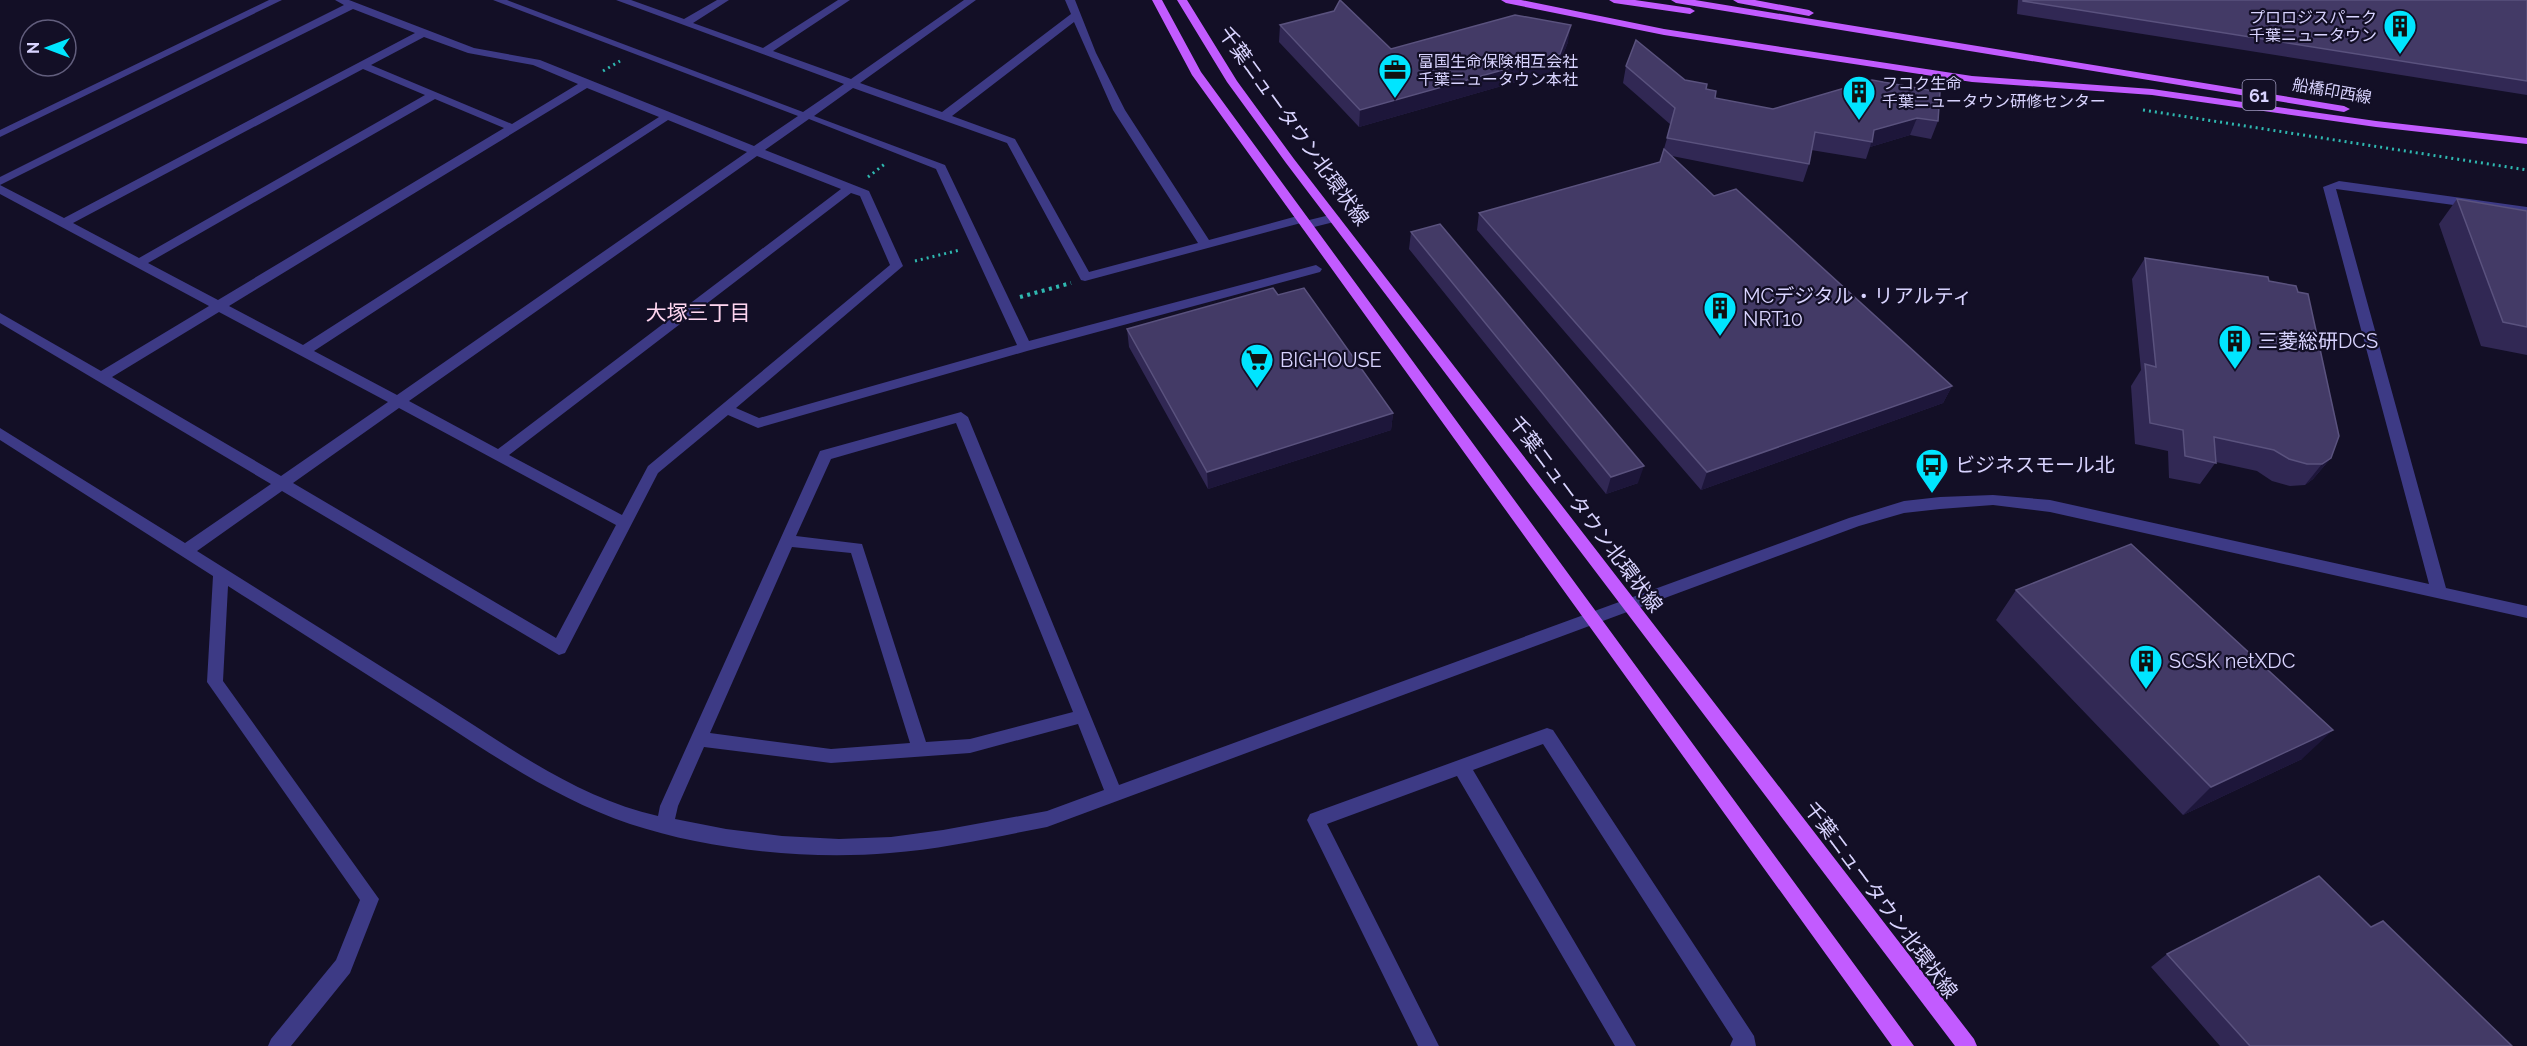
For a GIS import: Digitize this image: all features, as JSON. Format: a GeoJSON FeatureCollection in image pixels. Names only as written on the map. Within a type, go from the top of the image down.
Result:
{"type":"FeatureCollection","features":[{"type":"Feature","properties":{"kind":"main road"},"geometry":{"type":"LineString","coordinates":[[1157,0],[1196,73],[1904,1046]]}},
{"type":"Feature","properties":{"kind":"main road","name":"千葉ニュータウン北環状線"},"geometry":{"type":"LineString","coordinates":[[1182,0],[1232,82],[1334,218],[1967,1046]]}},
{"type":"Feature","properties":{"kind":"main road","name":"61"},"geometry":{"type":"LineString","coordinates":[[1506,0],[1664,32],[1972,79],[2152,92],[2376,124],[2527,140]]}},
{"type":"Feature","properties":{"kind":"main road","name":"船橋印西線"},"geometry":{"type":"LineString","coordinates":[[1614,0],[1918,45],[1990,51]]}},
{"type":"Feature","properties":{"kind":"main road","name":"船橋印西線"},"geometry":{"type":"LineString","coordinates":[[1676,0],[2527,140]]}},
{"type":"Feature","properties":{"kind":"main road","name":"61"},"geometry":{"type":"LineString","coordinates":[[1738,0],[1761,2],[1917,32],[1990,51]]}},
{"type":"Feature","properties":{"kind":"street"},"geometry":{"type":"LineString","coordinates":[[0,134],[277,0]]}},
{"type":"Feature","properties":{"kind":"street"},"geometry":{"type":"LineString","coordinates":[[0,317],[559,648],[653,470],[897,266],[865,194],[536,62],[472,51],[340,0]]}},
{"type":"Feature","properties":{"kind":"street"},"geometry":{"type":"LineString","coordinates":[[498,0],[798,113]]}},
{"type":"Feature","properties":{"kind":"street"},"geometry":{"type":"LineString","coordinates":[[621,0],[1011,141],[1085,277],[1303,222],[1334,218]]}},
{"type":"Feature","properties":{"kind":"street"},"geometry":{"type":"LineString","coordinates":[[686,23],[724,0]]}},
{"type":"Feature","properties":{"kind":"street"},"geometry":{"type":"LineString","coordinates":[[764,52],[845,0]]}},
{"type":"Feature","properties":{"kind":"street"},"geometry":{"type":"LineString","coordinates":[[184,552],[971,0]]}},
{"type":"Feature","properties":{"kind":"street"},"geometry":{"type":"LineString","coordinates":[[1070,0],[1091,53],[1119,110],[1206,245]]}},
{"type":"Feature","properties":{"kind":"street"},"geometry":{"type":"LineString","coordinates":[[0,182],[352,5]]}},
{"type":"Feature","properties":{"kind":"street"},"geometry":{"type":"LineString","coordinates":[[943,117],[1076,15]]}},
{"type":"Feature","properties":{"kind":"street"},"geometry":{"type":"LineString","coordinates":[[64,223],[423,33]]}},
{"type":"Feature","properties":{"kind":"street"},"geometry":{"type":"LineString","coordinates":[[362,65],[513,128]]}},
{"type":"Feature","properties":{"kind":"street"},"geometry":{"type":"LineString","coordinates":[[101,377],[586,84]]}},
{"type":"Feature","properties":{"kind":"street"},"geometry":{"type":"LineString","coordinates":[[139,263],[434,95]]}},
{"type":"Feature","properties":{"kind":"street"},"geometry":{"type":"LineString","coordinates":[[304,351],[667,116]]}},
{"type":"Feature","properties":{"kind":"street"},"geometry":{"type":"LineString","coordinates":[[814,119],[941,167],[1025,347]]}},
{"type":"Feature","properties":{"kind":"street"},"geometry":{"type":"LineString","coordinates":[[2439,592],[2328,187],[2338,185],[2527,211]]}},
{"type":"Feature","properties":{"kind":"street"},"geometry":{"type":"LineString","coordinates":[[499,456],[852,188]]}},
{"type":"Feature","properties":{"kind":"street"},"geometry":{"type":"LineString","coordinates":[[0,189],[625,523]]}},
{"type":"Feature","properties":{"kind":"street"},"geometry":{"type":"LineString","coordinates":[[726,409],[758,423],[1025,347],[1316,269]]}},
{"type":"Feature","properties":{"kind":"street"},"geometry":{"type":"LineString","coordinates":[[665,825],[669,806],[825,455],[961,417],[1115,795]]}},
{"type":"Feature","properties":{"kind":"street"},"geometry":{"type":"LineString","coordinates":[[0,434],[531,770],[573,793],[602,805],[665,825],[712,835],[779,844],[841,847],[975,833],[1047,819],[1884,513],[1940,503],[1993,500],[2050,506],[2527,612]]}},
{"type":"Feature","properties":{"kind":"street"},"geometry":{"type":"LineString","coordinates":[[787,541],[857,548],[920,750]]}},
{"type":"Feature","properties":{"kind":"street"},"geometry":{"type":"LineString","coordinates":[[220,575],[215,682],[370,899],[343,966],[278,1046]]}},
{"type":"Feature","properties":{"kind":"street"},"geometry":{"type":"LineString","coordinates":[[699,739],[831,756],[970,746],[1083,716]]}},
{"type":"Feature","properties":{"kind":"street"},"geometry":{"type":"LineString","coordinates":[[1430,1046],[1316,820],[1547,735],[1747,1043],[1740,1046]]}},
{"type":"Feature","properties":{"kind":"street"},"geometry":{"type":"LineString","coordinates":[[1461,766],[1626,1046]]}},
{"type":"Feature","properties":{"kind":"path"},"geometry":{"type":"LineString","coordinates":[[586,84],[635,52]]}},
{"type":"Feature","properties":{"kind":"path"},"geometry":{"type":"LineString","coordinates":[[2137,109],[2527,170]]}},
{"type":"Feature","properties":{"kind":"path"},"geometry":{"type":"LineString","coordinates":[[852,188],[901,152]]}},
{"type":"Feature","properties":{"kind":"path"},"geometry":{"type":"LineString","coordinates":[[897,266],[978,246]]}},
{"type":"Feature","properties":{"kind":"path"},"geometry":{"type":"LineString","coordinates":[[1004,302],[1085,277]]}},
{"type":"Feature","properties":{"kind":"building","name":"富国生命保険相互会社 千葉ニュータウン本社"},"geometry":{"type":"Polygon","coordinates":[[[1340,0],[1391,49],[1515,15],[1571,25],[1560,54],[1360,110],[1280,25],[1334,11],[1340,0]]]}},
{"type":"Feature","properties":{"kind":"building","name":"プロロジスパーク 千葉ニュータウン"},"geometry":{"type":"Polygon","coordinates":[[[2527,0],[2527,81],[2023,1],[2527,0]]]}},
{"type":"Feature","properties":{"kind":"building","name":"フコク生命 千葉ニュータウン研修センター"},"geometry":{"type":"Polygon","coordinates":[[[1636,40],[1685,80],[1707,84],[1706,89],[1716,91],[1715,98],[1773,109],[1872,80],[1940,92],[1938,121],[1917,118],[1874,130],[1872,142],[1815,132],[1809,164],[1667,138],[1675,108],[1626,66],[1636,40]]]}},
{"type":"Feature","properties":{"kind":"building","name":"MCデジタル・リアルティ NRT10"},"geometry":{"type":"Polygon","coordinates":[[[1664,149],[1714,196],[1736,189],[1952,386],[1707,472],[1479,213],[1660,162],[1664,149]]]}},
{"type":"Feature","properties":{"kind":"building"},"geometry":{"type":"Polygon","coordinates":[[[2457,199],[2527,211],[2527,327],[2503,322],[2457,199]]]}},
{"type":"Feature","properties":{"kind":"building"},"geometry":{"type":"Polygon","coordinates":[[[1440,224],[1644,466],[1611,477],[1411,232],[1440,224]]]}},
{"type":"Feature","properties":{"kind":"building","name":"三菱総研DCS"},"geometry":{"type":"Polygon","coordinates":[[[2145,258],[2268,277],[2269,281],[2296,286],[2298,292],[2308,294],[2339,436],[2331,458],[2322,464],[2307,464],[2289,459],[2274,450],[2214,437],[2216,463],[2185,456],[2183,430],[2150,423],[2145,364],[2156,367],[2145,258]]]}},
{"type":"Feature","properties":{"kind":"building","name":"BIGHOUSE"},"geometry":{"type":"Polygon","coordinates":[[[1273,288],[1278,295],[1304,288],[1393,413],[1207,472],[1127,329],[1273,288]]]}},
{"type":"Feature","properties":{"kind":"building","name":"SCSK netXDC"},"geometry":{"type":"Polygon","coordinates":[[[2131,544],[2333,730],[2211,787],[2016,590],[2131,544]]]}},
{"type":"Feature","properties":{"kind":"building"},"geometry":{"type":"Polygon","coordinates":[[[2319,876],[2371,927],[2383,921],[2512,1046],[2250,1046],[2167,954],[2319,876]]]}},
{"type":"Feature","properties":{"kind":"place","name":"プロロジスパーク 千葉ニュータウン"},"geometry":{"type":"Point","coordinates":[2400,55]}},
{"type":"Feature","properties":{"kind":"place","name":"富国生命保険相互会社 千葉ニュータウン本社"},"geometry":{"type":"Point","coordinates":[1395,99]}},
{"type":"Feature","properties":{"kind":"place","name":"フコク生命 千葉ニュータウン研修センター"},"geometry":{"type":"Point","coordinates":[1859,121]}},
{"type":"Feature","properties":{"kind":"place","name":"MCデジタル・リアルティ NRT10"},"geometry":{"type":"Point","coordinates":[1720,337]}},
{"type":"Feature","properties":{"kind":"place","name":"三菱総研DCS"},"geometry":{"type":"Point","coordinates":[2235,370]}},
{"type":"Feature","properties":{"kind":"place","name":"BIGHOUSE"},"geometry":{"type":"Point","coordinates":[1257,389]}},
{"type":"Feature","properties":{"kind":"place","name":"ビジネスモール北"},"geometry":{"type":"Point","coordinates":[1932,494]}},
{"type":"Feature","properties":{"kind":"place","name":"SCSK netXDC"},"geometry":{"type":"Point","coordinates":[2146,690]}},
{"type":"Feature","properties":{"kind":"district","name":"大塚三丁目"},"geometry":{"type":"Point","coordinates":[698,312]}}]}
